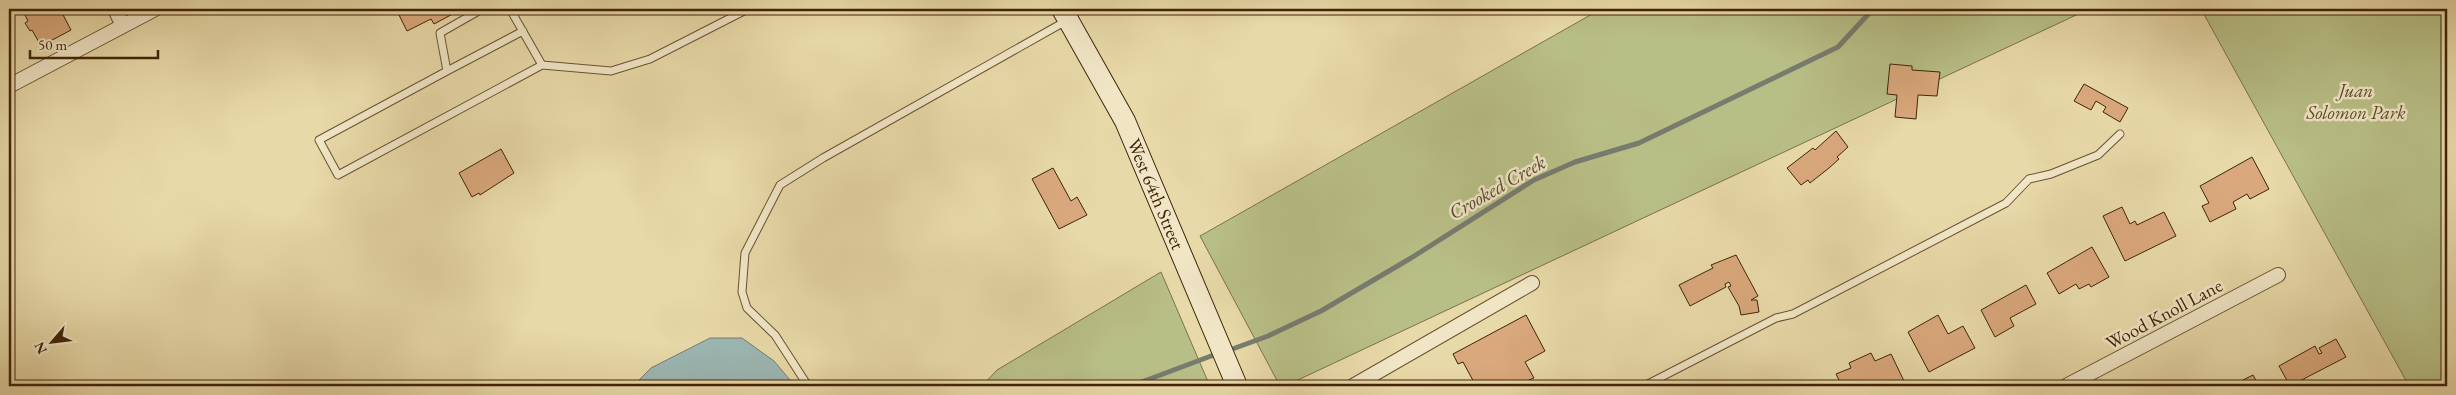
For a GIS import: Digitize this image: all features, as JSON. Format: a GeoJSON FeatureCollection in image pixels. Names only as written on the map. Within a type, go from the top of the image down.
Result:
{"type":"FeatureCollection","features":[{"type":"Feature","properties":{"kind":"street"},"geometry":{"type":"LineString","coordinates":[[114,9],[123,26]]}},
{"type":"Feature","properties":{"kind":"street"},"geometry":{"type":"LineString","coordinates":[[9,86],[155,9]]}},
{"type":"Feature","properties":{"kind":"street","name":"West 64th Street"},"geometry":{"type":"LineString","coordinates":[[1065,14],[1125,121],[1237,386]]}},
{"type":"Feature","properties":{"kind":"street","name":"Wood Knoll Lane"},"geometry":{"type":"LineString","coordinates":[[2066,386],[2278,275]]}},
{"type":"Feature","properties":{"kind":"street"},"geometry":{"type":"LineString","coordinates":[[1353,386],[1532,283]]}},
{"type":"Feature","properties":{"kind":"lane"},"geometry":{"type":"LineString","coordinates":[[447,71],[440,32],[482,9]]}},
{"type":"Feature","properties":{"kind":"lane"},"geometry":{"type":"LineString","coordinates":[[510,9],[542,66]]}},
{"type":"Feature","properties":{"kind":"lane"},"geometry":{"type":"LineString","coordinates":[[523,31],[319,140],[338,175],[542,66],[610,71],[650,59],[748,9]]}},
{"type":"Feature","properties":{"kind":"lane"},"geometry":{"type":"LineString","coordinates":[[808,386],[775,335],[748,308],[742,292],[745,253],[780,185],[1065,14]]}},
{"type":"Feature","properties":{"kind":"lane"},"geometry":{"type":"LineString","coordinates":[[1644,386],[1776,318],[1793,314],[2006,203],[2029,179],[2051,174],[2098,154],[2120,134]]}},
{"type":"Feature","properties":{"kind":"green space"},"geometry":{"type":"Polygon","coordinates":[[[1601,9],[2089,9],[1285,386],[1280,386],[1200,236],[1601,9]]]}},
{"type":"Feature","properties":{"kind":"green space","name":"Juan Solomon Park"},"geometry":{"type":"Polygon","coordinates":[[[2201,9],[2447,9],[2447,386],[2409,386],[2201,9]]]}},
{"type":"Feature","properties":{"kind":"green space"},"geometry":{"type":"Polygon","coordinates":[[[1161,272],[1209,384],[1204,386],[982,386],[997,370],[1161,272]]]}},
{"type":"Feature","properties":{"kind":"water"},"geometry":{"type":"Polygon","coordinates":[[[710,338],[742,338],[774,361],[795,386],[633,386],[651,368],[710,338]]]}},
{"type":"Feature","properties":{"kind":"building"},"geometry":{"type":"Polygon","coordinates":[[[22,9],[60,9],[71,30],[41,46],[32,30],[30,31],[25,23],[28,21],[22,9]]]}},
{"type":"Feature","properties":{"kind":"building"},"geometry":{"type":"Polygon","coordinates":[[[396,9],[462,9],[434,24],[431,19],[407,31],[396,9]]]}},
{"type":"Feature","properties":{"kind":"building"},"geometry":{"type":"Polygon","coordinates":[[[1890,64],[1912,66],[1912,70],[1940,72],[1937,96],[1918,95],[1916,119],[1895,117],[1897,95],[1887,94],[1890,64]]]}},
{"type":"Feature","properties":{"kind":"building"},"geometry":{"type":"Polygon","coordinates":[[[2084,84],[2128,108],[2120,122],[2103,112],[2106,107],[2096,101],[2091,110],[2074,101],[2084,84]]]}},
{"type":"Feature","properties":{"kind":"building"},"geometry":{"type":"Polygon","coordinates":[[[1836,131],[1848,147],[1829,168],[1810,183],[1808,180],[1801,185],[1787,168],[1813,148],[1815,150],[1836,131]]]}},
{"type":"Feature","properties":{"kind":"building"},"geometry":{"type":"Polygon","coordinates":[[[501,149],[514,173],[480,195],[479,193],[472,197],[459,173],[501,149]]]}},
{"type":"Feature","properties":{"kind":"building"},"geometry":{"type":"Polygon","coordinates":[[[2252,157],[2269,189],[2250,199],[2247,194],[2233,202],[2236,209],[2210,222],[2202,206],[2209,203],[2200,186],[2252,157]]]}},
{"type":"Feature","properties":{"kind":"building"},"geometry":{"type":"Polygon","coordinates":[[[1053,168],[1071,201],[1077,197],[1087,215],[1059,229],[1032,179],[1053,168]]]}},
{"type":"Feature","properties":{"kind":"building"},"geometry":{"type":"Polygon","coordinates":[[[2122,207],[2130,224],[2135,221],[2137,225],[2164,212],[2176,236],[2125,261],[2103,216],[2122,207]]]}},
{"type":"Feature","properties":{"kind":"building"},"geometry":{"type":"Polygon","coordinates":[[[2092,247],[2109,277],[2091,287],[2089,284],[2079,289],[2076,284],[2059,294],[2047,273],[2092,247]]]}},
{"type":"Feature","properties":{"kind":"building"},"geometry":{"type":"Polygon","coordinates":[[[1736,255],[1758,296],[1751,300],[1757,300],[1759,312],[1741,315],[1739,306],[1728,287],[1731,286],[1729,282],[1725,284],[1726,287],[1690,306],[1679,285],[1713,268],[1711,265],[1736,255]]]}},
{"type":"Feature","properties":{"kind":"building"},"geometry":{"type":"Polygon","coordinates":[[[2026,285],[2036,304],[2010,318],[2014,326],[1995,337],[1981,310],[2026,285]]]}},
{"type":"Feature","properties":{"kind":"building"},"geometry":{"type":"Polygon","coordinates":[[[1526,315],[1545,351],[1525,362],[1534,378],[1529,380],[1532,386],[1496,386],[1493,381],[1484,386],[1476,386],[1463,362],[1458,364],[1453,354],[1526,315]]]}},
{"type":"Feature","properties":{"kind":"building"},"geometry":{"type":"Polygon","coordinates":[[[1938,315],[1948,334],[1963,326],[1975,348],[1929,372],[1908,332],[1938,315]]]}},
{"type":"Feature","properties":{"kind":"building"},"geometry":{"type":"Polygon","coordinates":[[[2336,339],[2346,357],[2290,386],[2279,366],[2315,346],[2319,354],[2322,353],[2319,348],[2336,339]]]}},
{"type":"Feature","properties":{"kind":"building"},"geometry":{"type":"Polygon","coordinates":[[[1871,353],[1875,361],[1891,354],[1904,381],[1891,386],[1881,386],[1879,382],[1870,386],[1842,386],[1836,374],[1851,368],[1849,363],[1871,353]]]}},
{"type":"Feature","properties":{"kind":"building"},"geometry":{"type":"Polygon","coordinates":[[[2253,375],[2259,386],[2231,386],[2253,375]]]}},
{"type":"Feature","properties":{"kind":"waterway","name":"Crooked Creek"},"geometry":{"type":"LineString","coordinates":[[1227,351],[1268,336],[1321,311],[1411,258],[1534,180],[1575,162],[1639,143],[1838,47],[1873,9]]}},
{"type":"Feature","properties":{"kind":"waterway","name":"Crooked Creek"},"geometry":{"type":"LineString","coordinates":[[1131,386],[1219,353]]}}]}
